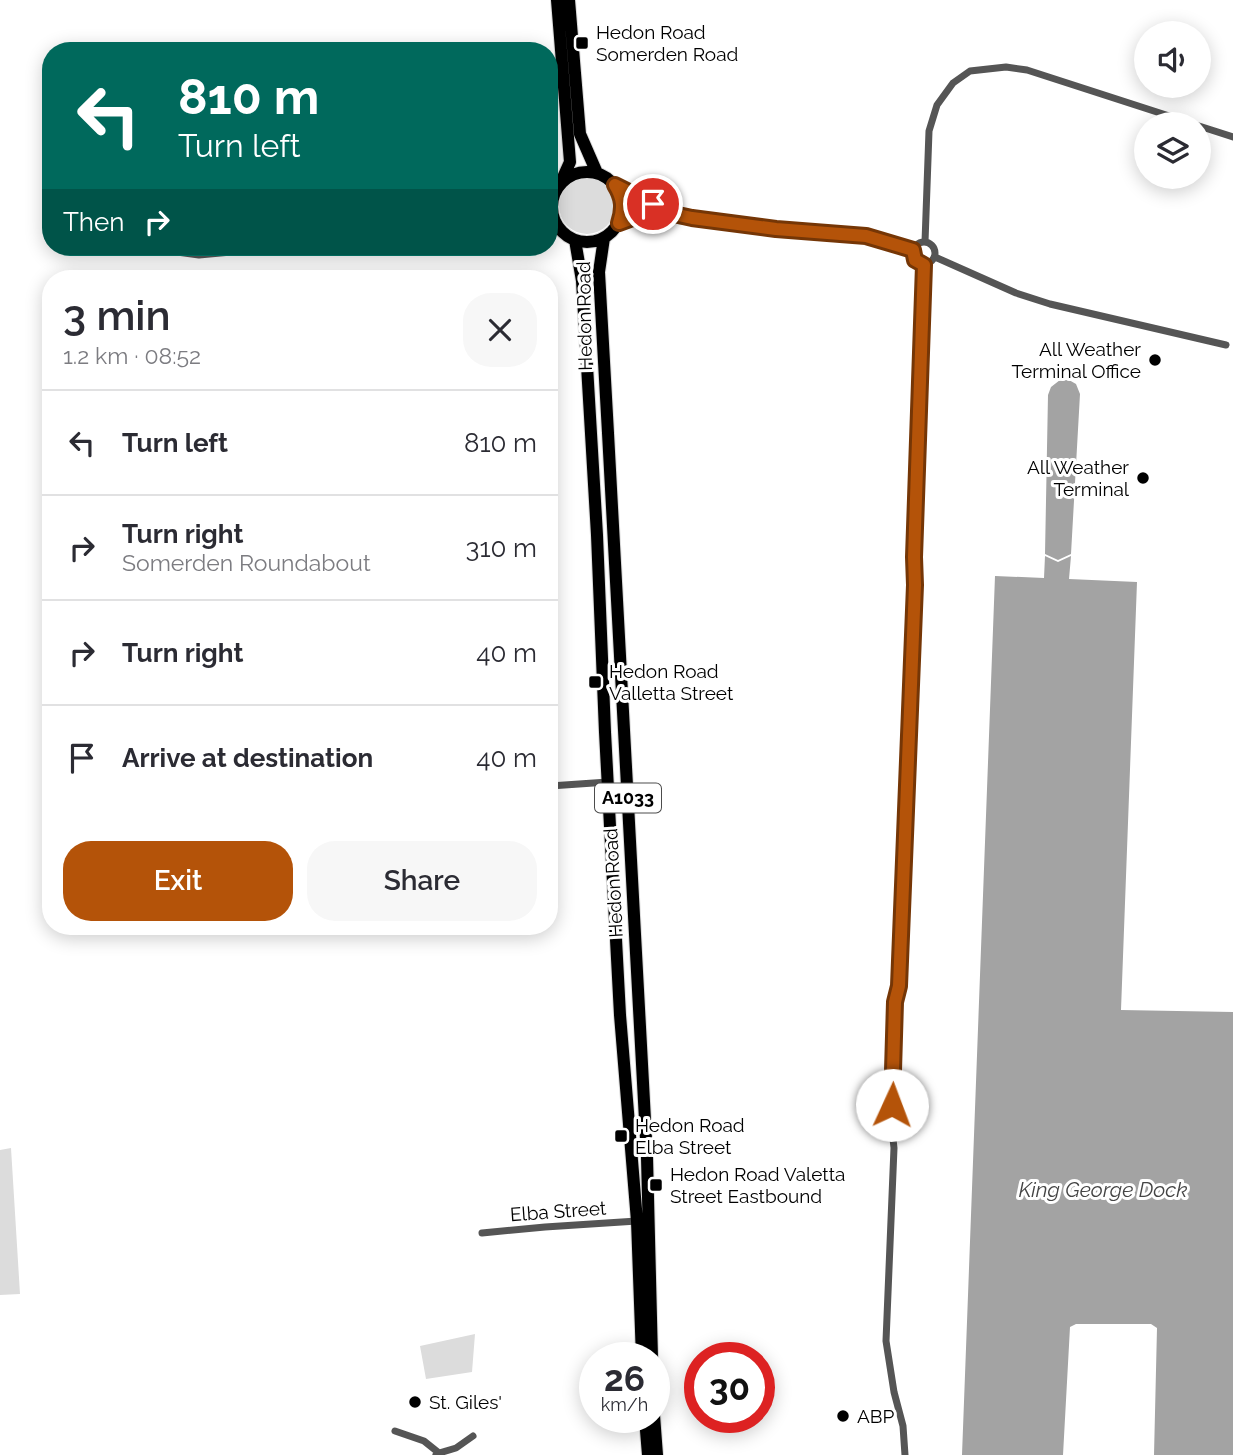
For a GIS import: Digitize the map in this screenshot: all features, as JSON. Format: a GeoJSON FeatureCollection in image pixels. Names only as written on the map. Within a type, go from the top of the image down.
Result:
{"type":"FeatureCollection","features":[{"type":"Feature","properties":{"kind":"highway"},"geometry":{"type":"LineString","coordinates":[[557,0],[570,162],[559,185]]}},
{"type":"Feature","properties":{"kind":"highway"},"geometry":{"type":"LineString","coordinates":[[569,0],[580,134],[597,173]]}},
{"type":"Feature","properties":{"kind":"highway"},"geometry":{"type":"LineString","coordinates":[[558,230],[575,240],[595,242],[613,232],[622,213],[620,193],[607,177],[587,171],[576,173],[559,185]]}},
{"type":"Feature","properties":{"kind":"highway","name":"Hedon Road"},"geometry":{"type":"LineString","coordinates":[[604,238],[600,272],[601,324],[647,1157],[652,1342]]}},
{"type":"Feature","properties":{"kind":"highway","name":"Hedon Road"},"geometry":{"type":"LineString","coordinates":[[575,240],[582,281],[622,1042],[636,1221],[641,1342]]}},
{"type":"Feature","properties":{"kind":"highway"},"geometry":{"type":"LineString","coordinates":[[646,1433],[648,1455]]}},
{"type":"Feature","properties":{"kind":"highway"},"geometry":{"type":"LineString","coordinates":[[655,1433],[657,1455]]}},
{"type":"Feature","properties":{"kind":"street"},"geometry":{"type":"LineString","coordinates":[[925,242],[929,131],[937,105],[953,83],[970,71],[1006,66],[1027,69],[1158,112]]}},
{"type":"Feature","properties":{"kind":"street"},"geometry":{"type":"LineString","coordinates":[[1211,130],[1233,137]]}},
{"type":"Feature","properties":{"kind":"street"},"geometry":{"type":"LineString","coordinates":[[615,185],[669,213],[776,229],[866,236],[913,250]]}},
{"type":"Feature","properties":{"kind":"street"},"geometry":{"type":"LineString","coordinates":[[619,223],[638,216],[669,213]]}},
{"type":"Feature","properties":{"kind":"street"},"geometry":{"type":"LineString","coordinates":[[925,242],[934,247],[935,257],[924,265],[915,260],[913,250],[918,243],[925,242]]}},
{"type":"Feature","properties":{"kind":"street"},"geometry":{"type":"LineString","coordinates":[[935,257],[1016,293],[1050,304],[1226,345]]}},
{"type":"Feature","properties":{"kind":"street"},"geometry":{"type":"LineString","coordinates":[[905,1455],[903,1426],[887,1357],[886,1341],[894,1148],[891,1120],[895,1002],[899,986],[915,585],[924,265]]}},
{"type":"Feature","properties":{"kind":"street"},"geometry":{"type":"LineString","coordinates":[[558,785],[608,782]]}},
{"type":"Feature","properties":{"kind":"street","name":"Elba Street"},"geometry":{"type":"LineString","coordinates":[[482,1234],[636,1221]]}},
{"type":"Feature","properties":{"kind":"street"},"geometry":{"type":"LineString","coordinates":[[395,1431],[424,1441],[438,1454],[456,1448],[473,1436]]}},
{"type":"Feature","properties":{"kind":"shaded area"},"geometry":{"type":"Polygon","coordinates":[[[581,178],[593,178],[603,182],[611,190],[615,206],[611,222],[603,230],[593,234],[581,234],[571,230],[563,222],[559,212],[559,200],[563,190],[571,182],[581,178]]]}},
{"type":"Feature","properties":{"kind":"shaded area"},"geometry":{"type":"Polygon","coordinates":[[[11,1148],[20,1294],[0,1295],[0,1150],[11,1148]]]}},
{"type":"Feature","properties":{"kind":"shaded area"},"geometry":{"type":"Polygon","coordinates":[[[475,1334],[472,1372],[426,1379],[420,1346],[475,1334]]]}},
{"type":"Feature","properties":{"kind":"water"},"geometry":{"type":"Polygon","coordinates":[[[1060,380],[1069,380],[1076,384],[1080,394],[1071,554],[1058,560],[1045,554],[1048,395],[1051,387],[1060,380]]]}},
{"type":"Feature","properties":{"kind":"water","name":"King George Dock"},"geometry":{"type":"Polygon","coordinates":[[[1045,556],[1058,562],[1071,556],[1069,579],[1137,582],[1121,1010],[1233,1012],[1233,1455],[1154,1455],[1157,1328],[1151,1324],[1076,1324],[1070,1327],[1063,1455],[962,1455],[995,576],[1044,578],[1045,556]]]}},
{"type":"Feature","properties":{"kind":"place","name":"Hedon Road Somerden Road"},"geometry":{"type":"Point","coordinates":[582,43]}},
{"type":"Feature","properties":{"kind":"place","name":"All Weather Terminal Office"},"geometry":{"type":"Point","coordinates":[1155,360]}},
{"type":"Feature","properties":{"kind":"place","name":"All Weather Terminal"},"geometry":{"type":"Point","coordinates":[1143,478]}},
{"type":"Feature","properties":{"kind":"place","name":"Hedon Road Valletta Street"},"geometry":{"type":"Point","coordinates":[595,682]}},
{"type":"Feature","properties":{"kind":"place","name":"Hedon Road Elba Street"},"geometry":{"type":"Point","coordinates":[621,1136]}},
{"type":"Feature","properties":{"kind":"place","name":"Hedon Road Valetta Street Eastbound"},"geometry":{"type":"Point","coordinates":[656,1185]}},
{"type":"Feature","properties":{"kind":"place","name":"St. Giles'"},"geometry":{"type":"Point","coordinates":[415,1402]}},
{"type":"Feature","properties":{"kind":"place","name":"ABP"},"geometry":{"type":"Point","coordinates":[843,1416]}},
{"type":"Feature","properties":{"kind":"route"},"geometry":{"type":"LineString","coordinates":[[653,204],[615,185],[622,203],[619,223],[638,216],[669,213],[776,229],[866,236],[913,250],[915,260],[924,265],[915,585],[892,1105]]}}]}
